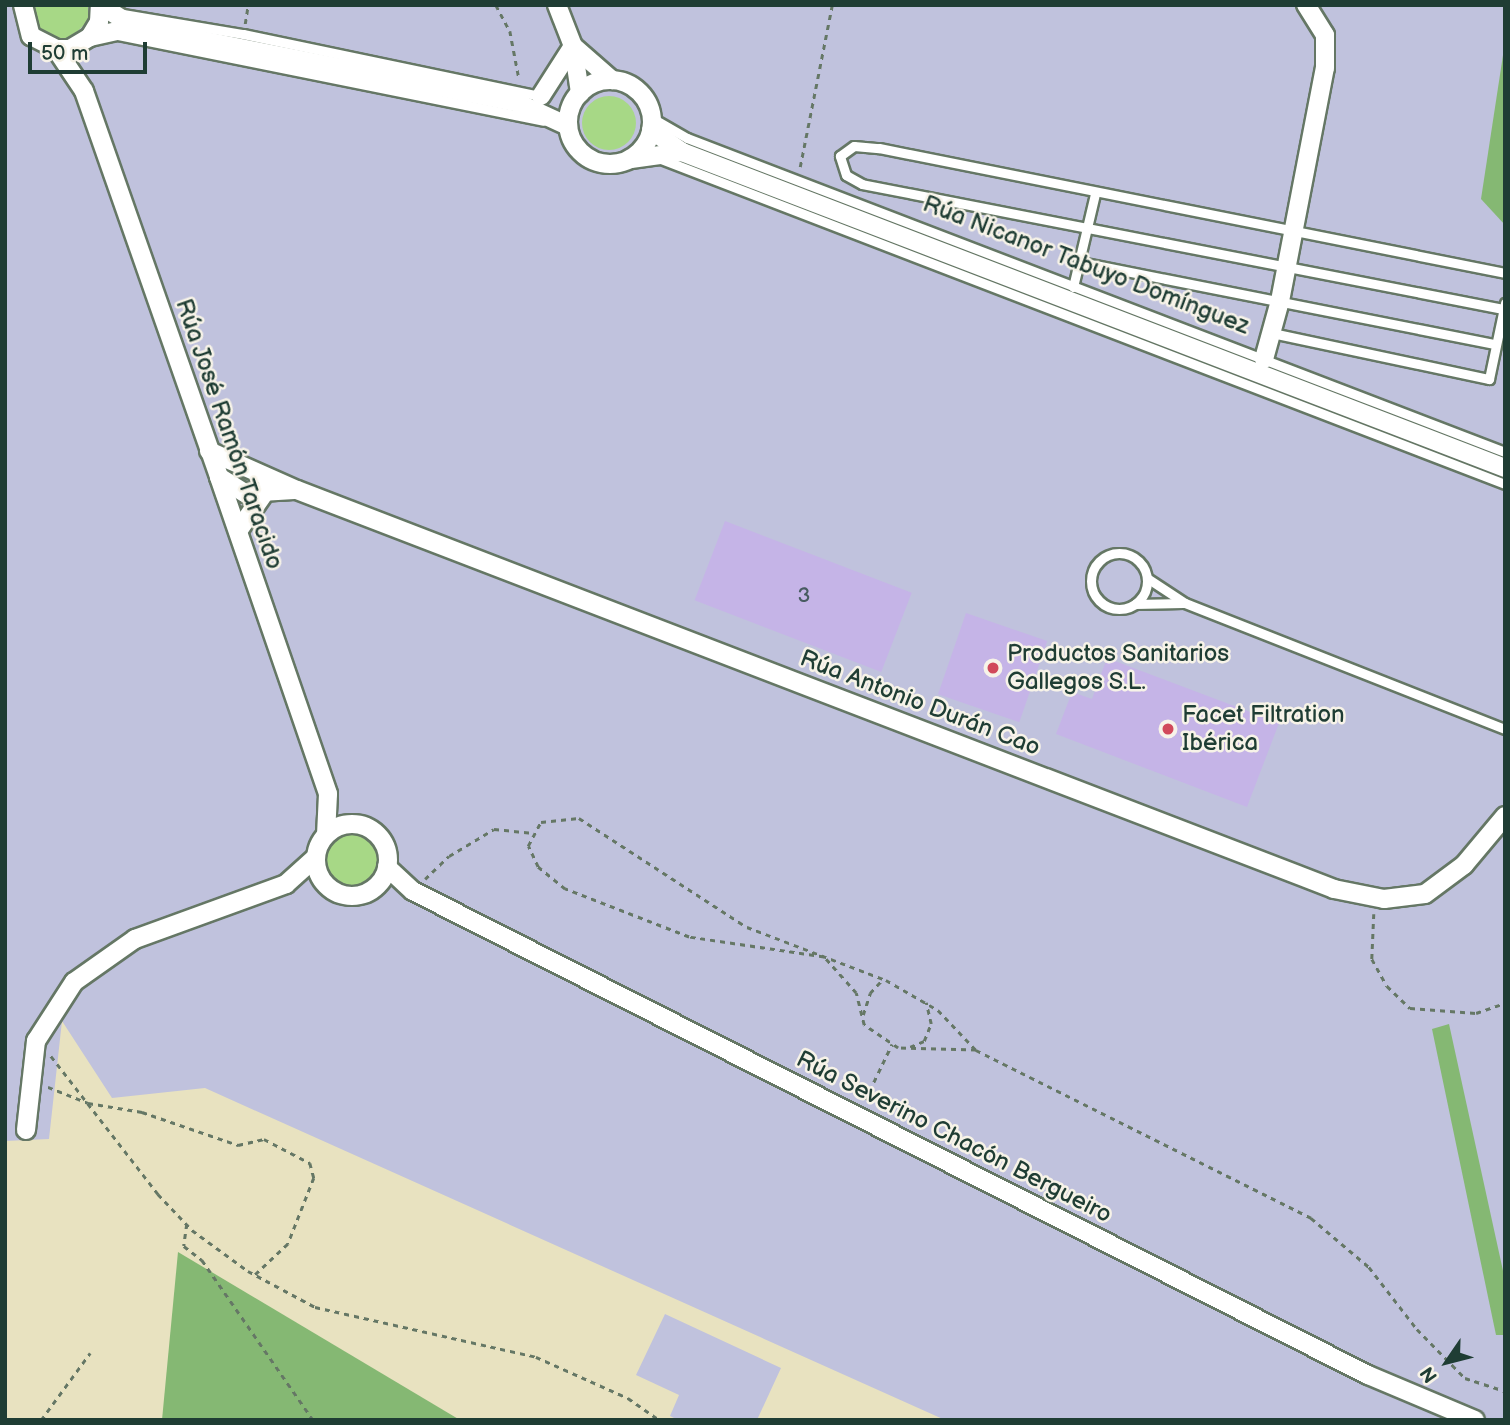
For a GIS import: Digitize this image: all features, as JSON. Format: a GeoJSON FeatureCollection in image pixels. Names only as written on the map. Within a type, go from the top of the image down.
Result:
{"type":"FeatureCollection","features":[{"type":"Feature","properties":{"kind":"street"},"geometry":{"type":"LineString","coordinates":[[556,5],[573,46],[576,98],[562,125]]}},
{"type":"Feature","properties":{"kind":"street"},"geometry":{"type":"LineString","coordinates":[[1264,359],[1280,300],[1325,68],[1325,35],[1306,5]]}},
{"type":"Feature","properties":{"kind":"street","name":"Rúa José Ramón Taracido"},"geometry":{"type":"LineString","coordinates":[[22,7],[31,36],[55,49],[84,91],[328,794],[327,835]]}},
{"type":"Feature","properties":{"kind":"street"},"geometry":{"type":"LineString","coordinates":[[104,8],[135,27],[519,98],[576,98],[612,80]]}},
{"type":"Feature","properties":{"kind":"street","name":"Rúa José Ramón Taracido"},"geometry":{"type":"LineString","coordinates":[[84,91],[86,40],[99,22],[104,8]]}},
{"type":"Feature","properties":{"kind":"street"},"geometry":{"type":"LineString","coordinates":[[55,49],[135,27]]}},
{"type":"Feature","properties":{"kind":"street"},"geometry":{"type":"LineString","coordinates":[[519,98],[562,125],[577,148],[596,162],[631,159],[652,125],[635,88],[612,80],[573,46]]}},
{"type":"Feature","properties":{"kind":"street"},"geometry":{"type":"LineString","coordinates":[[541,96],[573,46]]}},
{"type":"Feature","properties":{"kind":"street","name":"Rúa Nicanor Tabuyo Domínguez"},"geometry":{"type":"LineString","coordinates":[[652,125],[682,152],[1505,468]]}},
{"type":"Feature","properties":{"kind":"street","name":"Rúa Nicanor Tabuyo Domínguez"},"geometry":{"type":"LineString","coordinates":[[631,159],[682,152]]}},
{"type":"Feature","properties":{"kind":"street","name":"Rúa Antonio Durán Cao"},"geometry":{"type":"LineString","coordinates":[[209,451],[264,486]]}},
{"type":"Feature","properties":{"kind":"street","name":"Rúa Antonio Durán Cao"},"geometry":{"type":"LineString","coordinates":[[219,477],[297,490],[1334,889],[1375,897],[1425,894],[1464,865],[1505,816]]}},
{"type":"Feature","properties":{"kind":"street"},"geometry":{"type":"LineString","coordinates":[[238,531],[264,486]]}},
{"type":"Feature","properties":{"kind":"street","name":"Rúa José Ramón Taracido"},"geometry":{"type":"LineString","coordinates":[[328,794],[356,825]]}},
{"type":"Feature","properties":{"kind":"street"},"geometry":{"type":"LineString","coordinates":[[26,1130],[29,1082],[36,1041],[74,982],[105,957],[135,939],[286,884],[324,883],[342,895],[373,889],[387,867],[387,855],[377,834],[356,825],[327,835],[316,857],[286,884]]}},
{"type":"Feature","properties":{"kind":"street"},"geometry":{"type":"LineString","coordinates":[[316,857],[324,883]]}},
{"type":"Feature","properties":{"kind":"street","name":"Rúa Severino Chacón Bergueiro"},"geometry":{"type":"LineString","coordinates":[[387,867],[413,891],[1368,1375],[1475,1420]]}},
{"type":"Feature","properties":{"kind":"street","name":"Rúa Severino Chacón Bergueiro"},"geometry":{"type":"LineString","coordinates":[[373,889],[413,891]]}},
{"type":"Feature","properties":{"kind":"lane"},"geometry":{"type":"LineString","coordinates":[[104,8],[243,34],[519,98]]}},
{"type":"Feature","properties":{"kind":"lane"},"geometry":{"type":"LineString","coordinates":[[109,33],[562,125]]}},
{"type":"Feature","properties":{"kind":"lane","name":"Rúa Nicanor Tabuyo Domínguez"},"geometry":{"type":"LineString","coordinates":[[652,125],[1505,452]]}},
{"type":"Feature","properties":{"kind":"lane"},"geometry":{"type":"LineString","coordinates":[[1272,334],[1489,379],[1504,306],[862,184],[846,175],[839,156],[854,146],[879,148],[1095,194],[1505,273]]}},
{"type":"Feature","properties":{"kind":"lane","name":"Rúa Nicanor Tabuyo Domínguez"},"geometry":{"type":"LineString","coordinates":[[653,156],[1505,484]]}},
{"type":"Feature","properties":{"kind":"lane"},"geometry":{"type":"LineString","coordinates":[[1073,287],[1095,194]]}},
{"type":"Feature","properties":{"kind":"lane"},"geometry":{"type":"LineString","coordinates":[[1080,262],[1496,344]]}},
{"type":"Feature","properties":{"kind":"lane"},"geometry":{"type":"LineString","coordinates":[[1135,604],[1144,595],[1147,578],[1142,564],[1126,553],[1103,556],[1094,566],[1091,588],[1100,602],[1118,609],[1135,604],[1185,603]]}},
{"type":"Feature","properties":{"kind":"lane"},"geometry":{"type":"LineString","coordinates":[[1147,578],[1185,603],[1505,729]]}},
{"type":"Feature","properties":{"kind":"path"},"geometry":{"type":"LineString","coordinates":[[243,34],[248,5]]}},
{"type":"Feature","properties":{"kind":"path"},"geometry":{"type":"LineString","coordinates":[[496,5],[515,51],[519,98]]}},
{"type":"Feature","properties":{"kind":"path"},"geometry":{"type":"LineString","coordinates":[[797,180],[832,5]]}},
{"type":"Feature","properties":{"kind":"path"},"geometry":{"type":"LineString","coordinates":[[976,1050],[907,1049],[892,1044],[864,1026],[856,993],[824,957],[689,937],[565,889],[538,867],[528,846],[541,822],[579,818],[656,864],[747,927],[883,978],[925,1002],[976,1050],[1311,1218],[1369,1267],[1417,1329],[1465,1378],[1505,1391]]}},
{"type":"Feature","properties":{"kind":"path"},"geometry":{"type":"LineString","coordinates":[[413,891],[449,856],[494,828],[535,833]]}},
{"type":"Feature","properties":{"kind":"path"},"geometry":{"type":"LineString","coordinates":[[1375,897],[1372,959],[1387,986],[1410,1008],[1476,1013],[1505,1003]]}},
{"type":"Feature","properties":{"kind":"path"},"geometry":{"type":"LineString","coordinates":[[862,1018],[870,993],[883,978]]}},
{"type":"Feature","properties":{"kind":"path"},"geometry":{"type":"LineString","coordinates":[[907,1049],[924,1041],[931,1024],[925,1002]]}},
{"type":"Feature","properties":{"kind":"path"},"geometry":{"type":"LineString","coordinates":[[36,1041],[69,1073],[113,1141],[187,1224],[254,1275],[315,1307],[536,1357],[628,1398],[659,1420]]}},
{"type":"Feature","properties":{"kind":"path"},"geometry":{"type":"LineString","coordinates":[[858,1116],[892,1044]]}},
{"type":"Feature","properties":{"kind":"path"},"geometry":{"type":"LineString","coordinates":[[29,1082],[68,1091],[88,1103],[142,1112],[238,1145],[264,1139],[310,1163],[314,1178],[288,1244],[254,1275]]}},
{"type":"Feature","properties":{"kind":"path"},"geometry":{"type":"LineString","coordinates":[[187,1224],[184,1246],[202,1260],[313,1420]]}},
{"type":"Feature","properties":{"kind":"path"},"geometry":{"type":"LineString","coordinates":[[41,1420],[90,1353]]}},
{"type":"Feature","properties":{"kind":"shaded area"},"geometry":{"type":"Polygon","coordinates":[[[5,5],[1505,5],[1505,1420],[945,1420],[205,1088],[112,1098],[62,1021],[49,1139],[5,1141],[5,5]]]}},
{"type":"Feature","properties":{"kind":"shaded area"},"geometry":{"type":"Polygon","coordinates":[[[665,1314],[781,1368],[757,1420],[678,1420],[670,1416],[679,1395],[636,1375],[665,1314]]]}},
{"type":"Feature","properties":{"kind":"green space"},"geometry":{"type":"Polygon","coordinates":[[[35,5],[88,5],[88,21],[70,39],[51,38],[37,25],[35,5]]]}},
{"type":"Feature","properties":{"kind":"green space"},"geometry":{"type":"Polygon","coordinates":[[[1505,42],[1505,225],[1481,199],[1505,42]]]}},
{"type":"Feature","properties":{"kind":"green space"},"geometry":{"type":"Polygon","coordinates":[[[614,96],[624,100],[632,108],[636,123],[632,138],[624,146],[604,150],[594,146],[586,138],[582,118],[586,108],[594,100],[614,96]]]}},
{"type":"Feature","properties":{"kind":"green space"},"geometry":{"type":"Polygon","coordinates":[[[358,833],[368,837],[376,845],[380,860],[376,875],[368,883],[348,887],[338,883],[330,875],[326,855],[330,845],[338,837],[358,833]]]}},
{"type":"Feature","properties":{"kind":"green space"},"geometry":{"type":"Polygon","coordinates":[[[1449,1024],[1505,1280],[1505,1335],[1496,1335],[1432,1029],[1449,1024]]]}},
{"type":"Feature","properties":{"kind":"green space"},"geometry":{"type":"Polygon","coordinates":[[[178,1252],[460,1420],[162,1420],[178,1252]]]}},
{"type":"Feature","properties":{"kind":"building"},"geometry":{"type":"Polygon","coordinates":[[[725,521],[912,593],[881,672],[695,600],[725,521]]]}},
{"type":"Feature","properties":{"kind":"building","name":"Productos Sanitarios Gallegos S.L."},"geometry":{"type":"Polygon","coordinates":[[[966,613],[1047,641],[1019,722],[938,694],[966,613]]]}},
{"type":"Feature","properties":{"kind":"building","name":"Facet Filtration Ibérica"},"geometry":{"type":"Polygon","coordinates":[[[1107,658],[1279,723],[1247,807],[1056,734],[1072,692],[1092,699],[1107,658]]]}},
{"type":"Feature","properties":{"kind":"place","name":"Productos Sanitarios Gallegos S.L."},"geometry":{"type":"Point","coordinates":[993,668]}},
{"type":"Feature","properties":{"kind":"place","name":"Facet Filtration Ibérica"},"geometry":{"type":"Point","coordinates":[1168,729]}}]}
